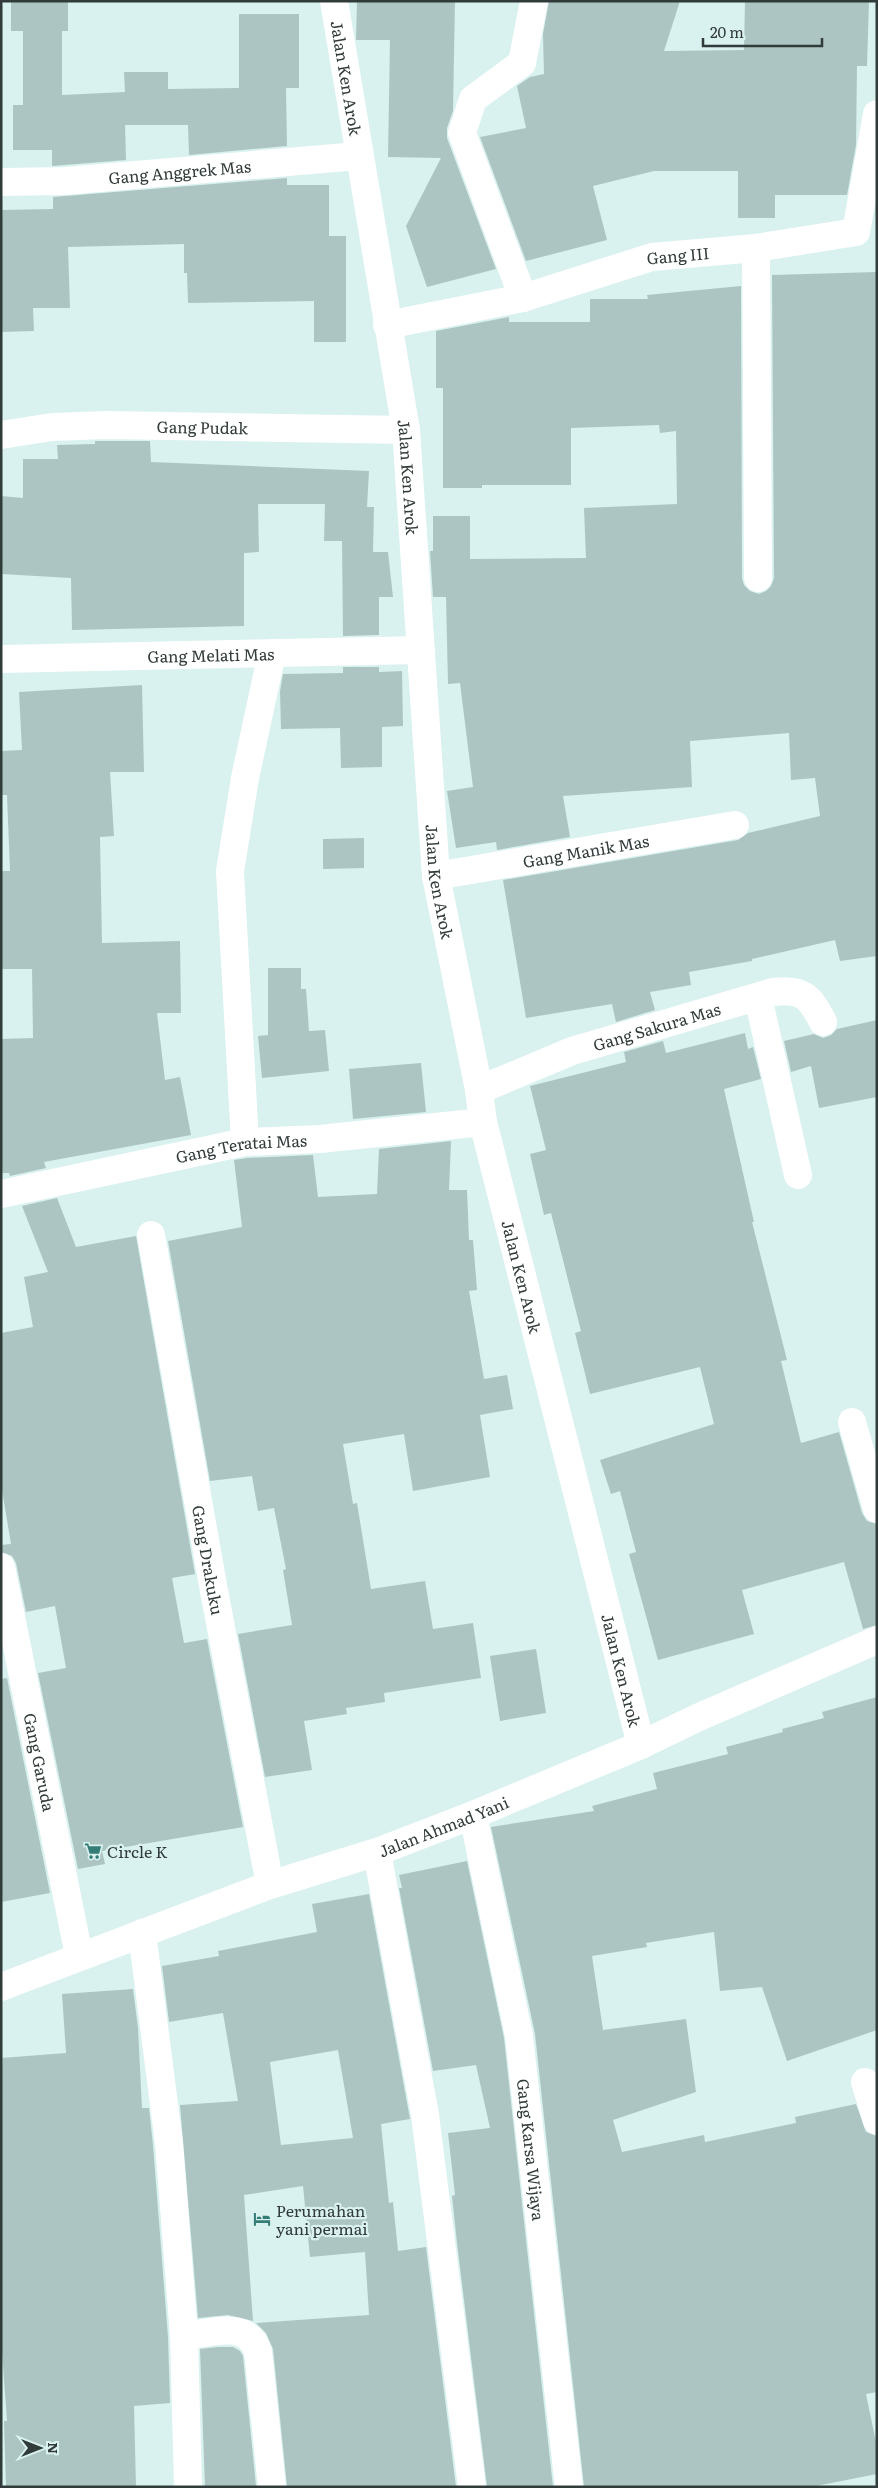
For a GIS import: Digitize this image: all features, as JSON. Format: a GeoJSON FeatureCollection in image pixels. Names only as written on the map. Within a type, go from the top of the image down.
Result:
{"type":"FeatureCollection","features":[{"type":"Feature","properties":{"kind":"street","name":"Jalan Ken Arok"},"geometry":{"type":"LineString","coordinates":[[334,1],[358,156],[406,430],[436,876],[479,1090],[483,1122],[641,1745]]}},
{"type":"Feature","properties":{"kind":"street"},"geometry":{"type":"LineString","coordinates":[[522,298],[462,133],[473,99],[522,63],[534,1]]}},
{"type":"Feature","properties":{"kind":"street","name":"Gang III"},"geometry":{"type":"LineString","coordinates":[[387,326],[522,298],[652,257],[756,248],[856,232],[877,114]]}},
{"type":"Feature","properties":{"kind":"street","name":"Gang Anggrek Mas"},"geometry":{"type":"LineString","coordinates":[[1,182],[65,181],[358,156]]}},
{"type":"Feature","properties":{"kind":"street"},"geometry":{"type":"LineString","coordinates":[[756,248],[758,578]]}},
{"type":"Feature","properties":{"kind":"street","name":"Gang Pudak"},"geometry":{"type":"LineString","coordinates":[[1,435],[52,427],[107,426],[406,430]]}},
{"type":"Feature","properties":{"kind":"street","name":"Gang Melati Mas"},"geometry":{"type":"LineString","coordinates":[[1,659],[421,650]]}},
{"type":"Feature","properties":{"kind":"street"},"geometry":{"type":"LineString","coordinates":[[245,1142],[230,871],[245,778],[272,653]]}},
{"type":"Feature","properties":{"kind":"street","name":"Gang Manik Mas"},"geometry":{"type":"LineString","coordinates":[[436,876],[735,825]]}},
{"type":"Feature","properties":{"kind":"street","name":"Gang Sakura Mas"},"geometry":{"type":"LineString","coordinates":[[479,1090],[572,1051],[758,998],[773,992],[790,990],[800,993],[813,1001],[823,1022]]}},
{"type":"Feature","properties":{"kind":"street"},"geometry":{"type":"LineString","coordinates":[[758,998],[798,1175]]}},
{"type":"Feature","properties":{"kind":"street","name":"Gang Teratai Mas"},"geometry":{"type":"LineString","coordinates":[[1,1194],[245,1142],[320,1139],[483,1122]]}},
{"type":"Feature","properties":{"kind":"street","name":"Gang Drakuku"},"geometry":{"type":"LineString","coordinates":[[151,1236],[214,1591],[270,1885]]}},
{"type":"Feature","properties":{"kind":"street"},"geometry":{"type":"LineString","coordinates":[[852,1422],[877,1509]]}},
{"type":"Feature","properties":{"kind":"street","name":"Gang Garuda"},"geometry":{"type":"LineString","coordinates":[[1,1567],[6,1615],[79,1956]]}},
{"type":"Feature","properties":{"kind":"street","name":"Jalan Ahmad Yani"},"geometry":{"type":"LineString","coordinates":[[1,1987],[270,1885],[377,1852],[473,1815],[641,1745],[699,1717],[877,1640]]}},
{"type":"Feature","properties":{"kind":"street","name":"Gang Karsa Wijaya"},"geometry":{"type":"LineString","coordinates":[[473,1815],[519,2036],[569,2487]]}},
{"type":"Feature","properties":{"kind":"street"},"geometry":{"type":"LineString","coordinates":[[377,1852],[425,2115],[472,2487]]}},
{"type":"Feature","properties":{"kind":"street"},"geometry":{"type":"LineString","coordinates":[[142,1933],[169,2143],[184,2336],[188,2487]]}},
{"type":"Feature","properties":{"kind":"street"},"geometry":{"type":"LineString","coordinates":[[865,2082],[877,2121]]}},
{"type":"Feature","properties":{"kind":"street"},"geometry":{"type":"LineString","coordinates":[[184,2336],[238,2330],[249,2335],[256,2344],[272,2487]]}},
{"type":"Feature","properties":{"kind":"building"},"geometry":{"type":"Polygon","coordinates":[[[11,1],[68,1],[68,31],[62,31],[62,95],[125,92],[124,72],[168,72],[168,89],[239,88],[239,14],[299,14],[299,88],[286,88],[287,146],[189,155],[188,125],[125,125],[126,160],[52,166],[52,150],[13,150],[13,105],[23,105],[23,31],[11,31],[11,1]]]}},
{"type":"Feature","properties":{"kind":"building"},"geometry":{"type":"Polygon","coordinates":[[[357,1],[455,1],[453,111],[447,128],[447,138],[496,269],[427,287],[406,226],[441,158],[388,157],[390,40],[356,40],[357,1]]]}},
{"type":"Feature","properties":{"kind":"building"},"geometry":{"type":"Polygon","coordinates":[[[549,1],[680,1],[664,51],[744,50],[745,1],[869,1],[867,66],[857,66],[856,145],[847,195],[775,195],[775,218],[738,218],[738,171],[654,171],[593,186],[607,240],[526,261],[480,137],[526,128],[517,86],[530,77],[544,74],[543,34],[549,1]]]}},
{"type":"Feature","properties":{"kind":"building"},"geometry":{"type":"Polygon","coordinates":[[[287,178],[287,185],[329,185],[329,236],[346,236],[346,342],[314,342],[314,301],[188,303],[187,273],[184,273],[184,244],[68,247],[70,308],[33,308],[34,331],[1,332],[1,210],[53,209],[53,197],[287,178]]]}},
{"type":"Feature","properties":{"kind":"building"},"geometry":{"type":"Polygon","coordinates":[[[877,272],[877,956],[840,961],[835,940],[752,959],[752,961],[689,972],[691,985],[650,992],[655,1010],[616,1022],[612,1004],[526,1018],[503,880],[738,840],[748,833],[820,816],[815,778],[791,780],[789,733],[690,741],[692,787],[563,796],[570,837],[497,850],[496,842],[456,848],[447,791],[473,787],[460,683],[448,684],[446,597],[433,597],[430,551],[433,551],[433,516],[470,516],[470,559],[586,558],[584,508],[677,504],[676,431],[660,433],[659,425],[571,428],[571,485],[482,485],[482,488],[443,488],[443,388],[436,388],[436,331],[509,317],[509,322],[590,322],[590,299],[648,299],[647,295],[741,286],[742,578],[744,585],[750,591],[759,594],[771,586],[774,578],[772,275],[877,272]]]}},
{"type":"Feature","properties":{"kind":"building"},"geometry":{"type":"Polygon","coordinates":[[[95,441],[150,441],[151,462],[369,471],[367,507],[374,507],[373,552],[388,552],[393,597],[379,597],[379,635],[343,636],[342,541],[324,541],[325,504],[258,504],[259,552],[244,553],[244,626],[72,630],[71,578],[1,574],[1,496],[23,498],[23,459],[58,459],[57,445],[95,444],[95,441]]]}},
{"type":"Feature","properties":{"kind":"building"},"geometry":{"type":"Polygon","coordinates":[[[343,667],[379,667],[379,672],[402,671],[403,726],[382,727],[382,767],[341,768],[340,728],[281,729],[280,691],[283,674],[343,673],[343,667]]]}},
{"type":"Feature","properties":{"kind":"building"},"geometry":{"type":"Polygon","coordinates":[[[142,685],[144,772],[110,772],[114,836],[100,837],[102,943],[180,941],[181,1013],[157,1013],[165,1080],[180,1077],[191,1135],[44,1162],[46,1168],[10,1176],[9,1173],[1,1173],[1,1039],[33,1038],[32,969],[1,969],[1,871],[10,871],[7,795],[1,795],[1,751],[22,750],[19,692],[142,685]]]}},
{"type":"Feature","properties":{"kind":"building"},"geometry":{"type":"Polygon","coordinates":[[[364,838],[364,868],[323,869],[323,839],[364,838]]]}},
{"type":"Feature","properties":{"kind":"building"},"geometry":{"type":"Polygon","coordinates":[[[268,968],[301,968],[301,989],[306,989],[309,1031],[325,1030],[329,1071],[262,1078],[258,1036],[268,1035],[268,968]]]}},
{"type":"Feature","properties":{"kind":"building"},"geometry":{"type":"Polygon","coordinates":[[[877,1020],[877,1097],[819,1108],[811,1066],[791,1072],[784,1041],[814,1034],[823,1038],[831,1035],[837,1029],[877,1020]]]}},
{"type":"Feature","properties":{"kind":"building"},"geometry":{"type":"Polygon","coordinates":[[[745,1033],[748,1049],[753,1047],[761,1079],[724,1089],[754,1222],[752,1222],[787,1360],[781,1361],[801,1443],[839,1432],[862,1513],[867,1521],[877,1524],[877,1625],[863,1629],[844,1562],[742,1590],[754,1634],[658,1660],[629,1554],[636,1552],[620,1491],[611,1494],[600,1460],[714,1424],[700,1367],[590,1394],[575,1333],[581,1331],[551,1213],[544,1215],[530,1154],[546,1150],[530,1086],[626,1062],[624,1052],[663,1041],[666,1053],[745,1033]]]}},
{"type":"Feature","properties":{"kind":"building"},"geometry":{"type":"Polygon","coordinates":[[[421,1063],[426,1112],[353,1119],[349,1069],[421,1063]]]}},
{"type":"Feature","properties":{"kind":"building"},"geometry":{"type":"Polygon","coordinates":[[[451,1141],[449,1190],[467,1190],[469,1240],[473,1240],[477,1290],[469,1291],[484,1379],[507,1375],[513,1409],[480,1415],[490,1477],[413,1491],[404,1434],[343,1444],[353,1504],[357,1503],[371,1589],[425,1581],[433,1629],[473,1623],[481,1678],[384,1693],[385,1702],[346,1708],[347,1714],[304,1721],[312,1770],[265,1777],[238,1634],[292,1625],[283,1570],[286,1569],[274,1508],[258,1511],[252,1476],[210,1481],[168,1241],[242,1227],[234,1160],[313,1155],[318,1197],[377,1194],[379,1149],[451,1141]]]}},
{"type":"Feature","properties":{"kind":"building"},"geometry":{"type":"Polygon","coordinates":[[[57,1198],[76,1247],[136,1236],[195,1574],[172,1578],[184,1643],[207,1639],[243,1827],[102,1851],[105,1864],[78,1869],[38,1673],[66,1668],[55,1606],[26,1612],[16,1563],[12,1556],[1,1552],[1,1545],[11,1544],[1,1484],[1,1333],[33,1327],[24,1277],[48,1272],[22,1206],[57,1198]]]}},
{"type":"Feature","properties":{"kind":"building"},"geometry":{"type":"Polygon","coordinates":[[[536,1649],[546,1713],[500,1721],[490,1656],[536,1649]]]}},
{"type":"Feature","properties":{"kind":"building"},"geometry":{"type":"Polygon","coordinates":[[[7,1678],[50,1893],[1,1902],[1,1679],[7,1678]]]}},
{"type":"Feature","properties":{"kind":"building"},"geometry":{"type":"Polygon","coordinates":[[[877,1697],[877,2030],[787,2061],[762,1987],[720,1991],[714,1932],[646,1943],[647,1947],[592,1956],[603,2030],[686,2019],[696,2092],[613,2120],[622,2152],[704,2135],[705,2142],[796,2123],[795,2117],[856,2104],[866,2132],[877,2136],[877,2392],[866,2394],[877,2447],[877,2474],[811,2487],[584,2487],[535,2034],[491,1827],[594,1811],[592,1806],[657,1789],[653,1773],[728,1754],[726,1747],[783,1732],[782,1729],[824,1718],[822,1712],[877,1697]]]}},
{"type":"Feature","properties":{"kind":"building"},"geometry":{"type":"Polygon","coordinates":[[[467,1861],[504,2038],[553,2487],[487,2487],[457,2243],[452,2196],[455,2195],[448,2133],[490,2128],[476,2065],[433,2071],[399,1888],[402,1888],[399,1875],[467,1861]]]}},
{"type":"Feature","properties":{"kind":"building"},"geometry":{"type":"Polygon","coordinates":[[[369,1894],[410,2119],[381,2124],[389,2203],[393,2202],[398,2251],[426,2247],[456,2487],[287,2487],[273,2349],[266,2333],[256,2323],[369,2315],[365,2252],[310,2257],[303,2186],[244,2195],[253,2321],[228,2315],[198,2318],[180,2105],[238,2101],[223,2013],[169,2022],[162,1966],[219,1956],[218,1951],[317,1932],[312,1904],[369,1894]],[[338,2050],[270,2062],[281,2145],[353,2138],[338,2050]]]}},
{"type":"Feature","properties":{"kind":"building"},"geometry":{"type":"Polygon","coordinates":[[[133,1989],[138,2028],[142,2108],[149,2108],[153,2145],[168,2337],[170,2403],[134,2406],[136,2487],[6,2487],[4,2421],[7,2421],[1,2338],[1,2058],[66,2053],[62,1994],[133,1989]]]}},
{"type":"Feature","properties":{"kind":"building"},"geometry":{"type":"Polygon","coordinates":[[[233,2347],[240,2351],[243,2356],[256,2486],[205,2487],[200,2349],[233,2347]]]}},
{"type":"Feature","properties":{"kind":"place","name":"Circle K"},"geometry":{"type":"Point","coordinates":[93,1851]}},
{"type":"Feature","properties":{"kind":"place","name":"Perumahan yani permai"},"geometry":{"type":"Point","coordinates":[262,2219]}}]}
